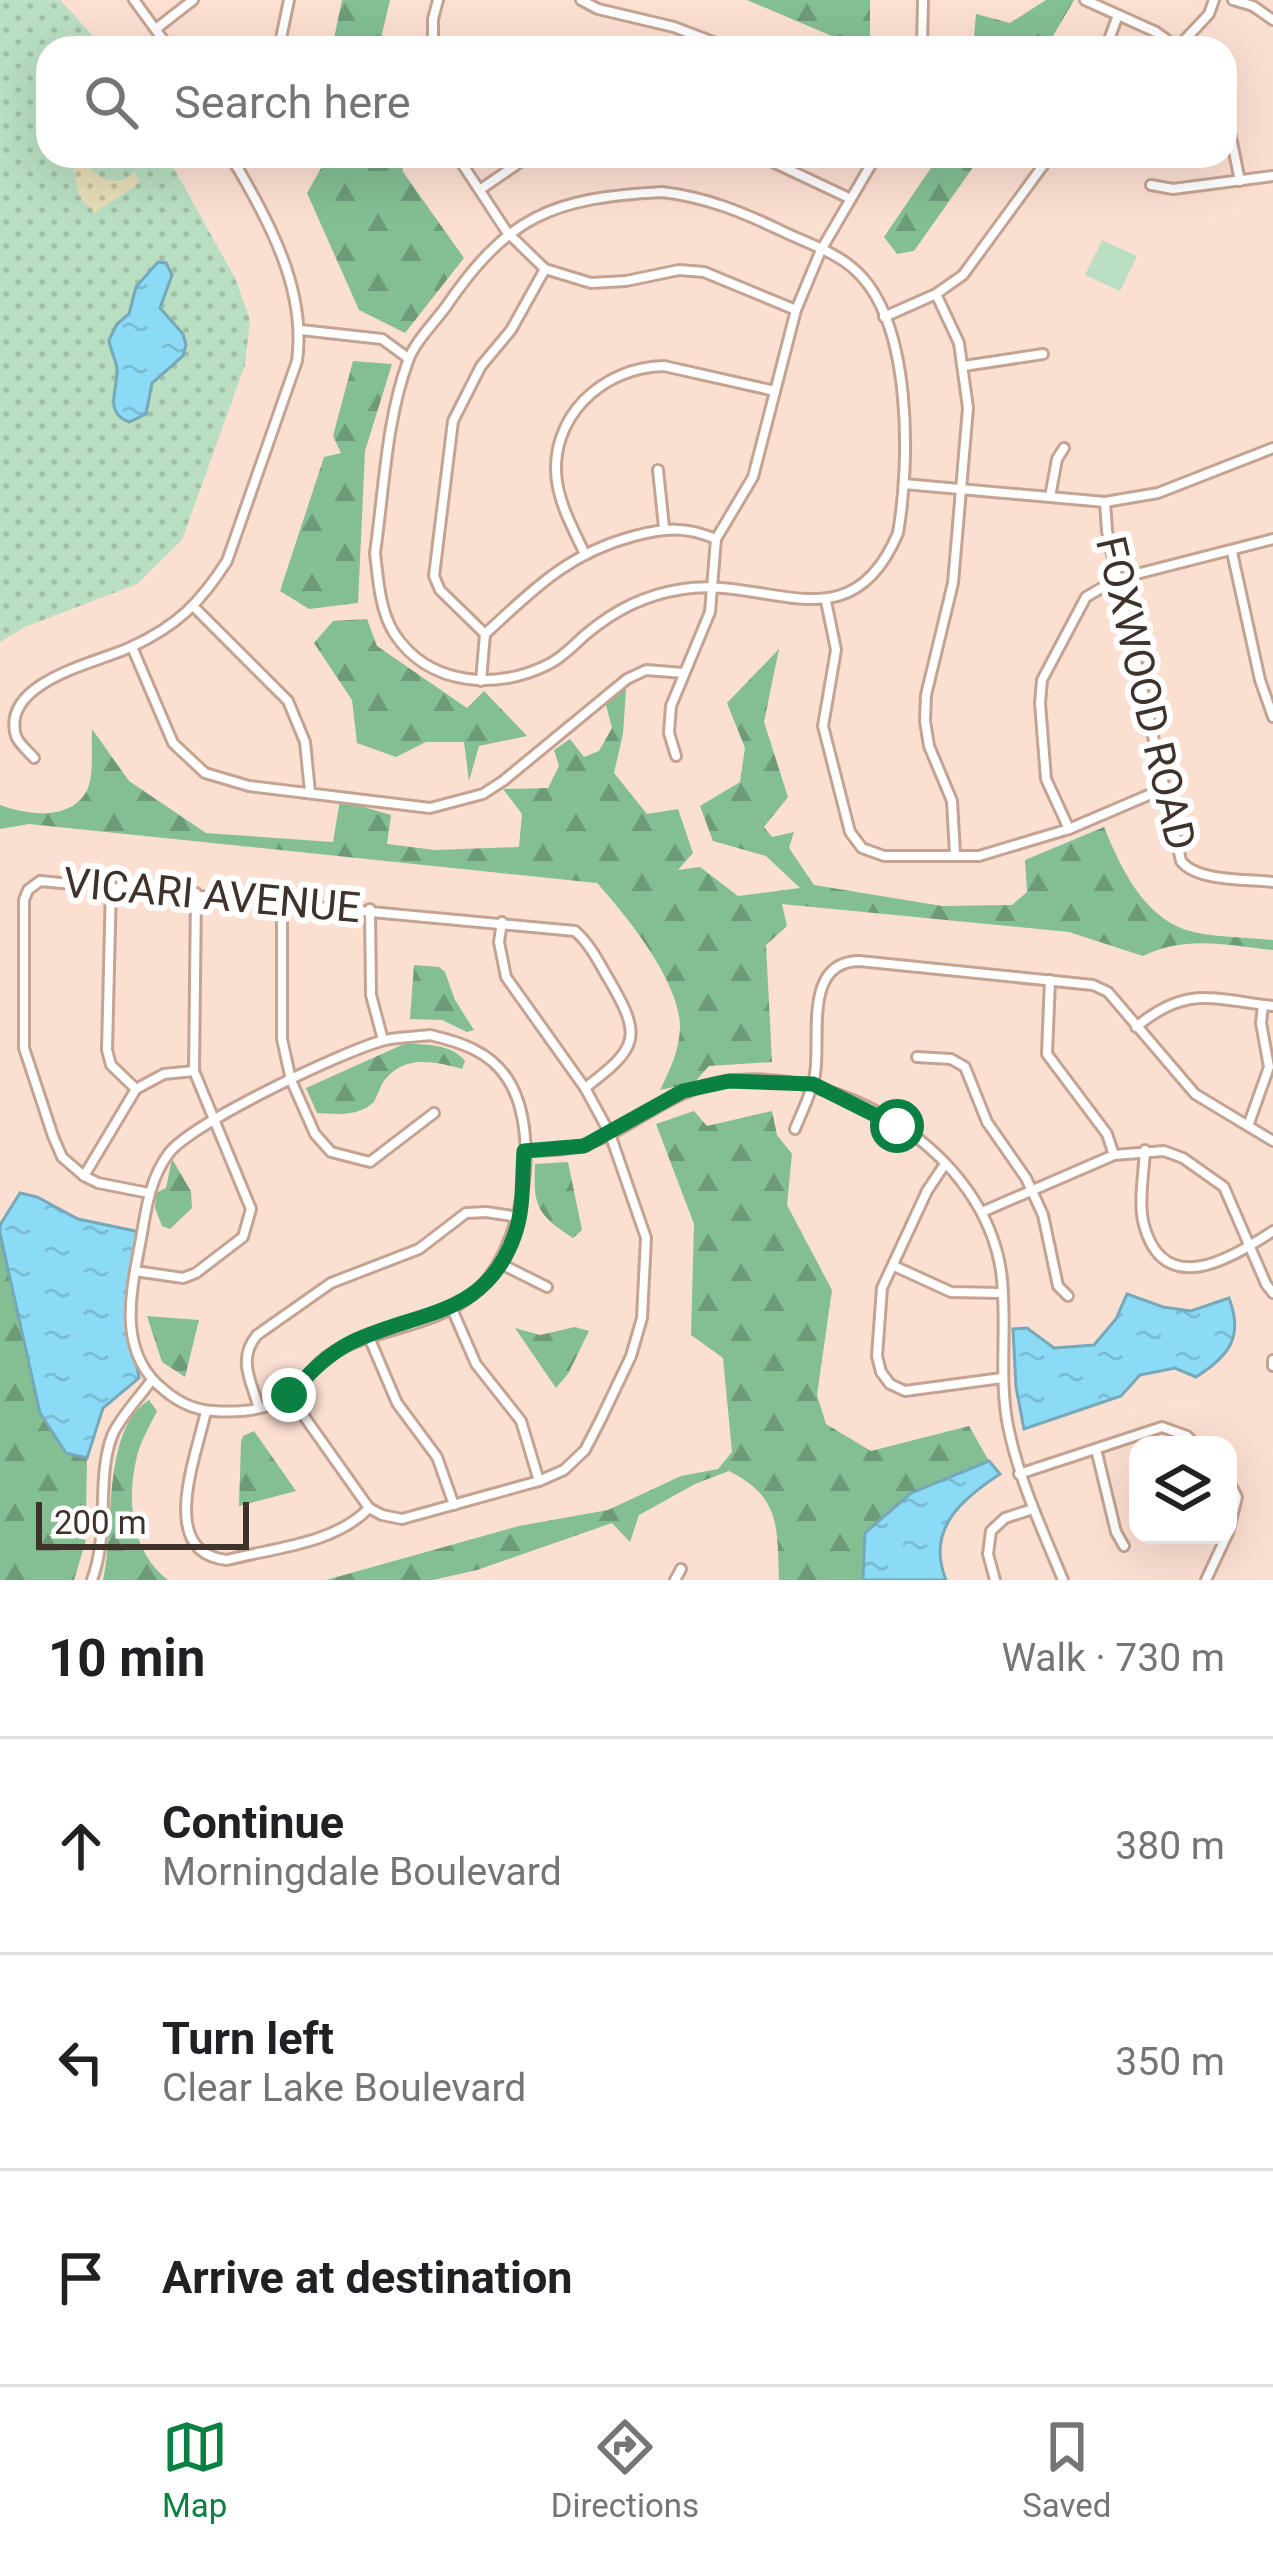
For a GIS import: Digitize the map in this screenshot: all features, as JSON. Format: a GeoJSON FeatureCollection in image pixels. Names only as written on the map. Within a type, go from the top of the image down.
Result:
{"type":"FeatureCollection","features":[{"type":"Feature","properties":{"kind":"street"},"geometry":{"type":"LineString","coordinates":[[134,0],[162,36]]}},
{"type":"Feature","properties":{"kind":"street"},"geometry":{"type":"LineString","coordinates":[[157,28],[193,0]]}},
{"type":"Feature","properties":{"kind":"street"},"geometry":{"type":"LineString","coordinates":[[282,36],[289,0]]}},
{"type":"Feature","properties":{"kind":"street"},"geometry":{"type":"LineString","coordinates":[[433,36],[438,0]]}},
{"type":"Feature","properties":{"kind":"street"},"geometry":{"type":"LineString","coordinates":[[581,0],[698,36]]}},
{"type":"Feature","properties":{"kind":"street"},"geometry":{"type":"LineString","coordinates":[[922,36],[923,0]]}},
{"type":"Feature","properties":{"kind":"street"},"geometry":{"type":"LineString","coordinates":[[1085,0],[1156,36]]}},
{"type":"Feature","properties":{"kind":"street"},"geometry":{"type":"LineString","coordinates":[[1189,36],[1209,14],[1214,0]]}},
{"type":"Feature","properties":{"kind":"street"},"geometry":{"type":"LineString","coordinates":[[1233,0],[1273,20]]}},
{"type":"Feature","properties":{"kind":"street"},"geometry":{"type":"LineString","coordinates":[[1110,36],[1118,15]]}},
{"type":"Feature","properties":{"kind":"street"},"geometry":{"type":"LineString","coordinates":[[1237,166],[1240,181]]}},
{"type":"Feature","properties":{"kind":"street"},"geometry":{"type":"LineString","coordinates":[[34,758],[16,736],[15,717],[27,693],[49,678],[132,647],[195,608],[227,561],[297,361],[301,330],[291,277],[236,168]]}},
{"type":"Feature","properties":{"kind":"street"},"geometry":{"type":"LineString","coordinates":[[465,168],[507,232],[544,269],[591,283],[679,270],[704,272],[796,310]]}},
{"type":"Feature","properties":{"kind":"street"},"geometry":{"type":"LineString","coordinates":[[480,189],[511,168]]}},
{"type":"Feature","properties":{"kind":"street"},"geometry":{"type":"LineString","coordinates":[[785,168],[851,199]]}},
{"type":"Feature","properties":{"kind":"street"},"geometry":{"type":"LineString","coordinates":[[676,756],[669,734],[671,706],[710,612],[716,539],[753,477],[796,310],[821,250],[869,168]]}},
{"type":"Feature","properties":{"kind":"street"},"geometry":{"type":"LineString","coordinates":[[884,317],[936,294],[963,275],[1041,168]]}},
{"type":"Feature","properties":{"kind":"street"},"geometry":{"type":"LineString","coordinates":[[1151,185],[1173,189],[1273,176]]}},
{"type":"Feature","properties":{"kind":"street"},"geometry":{"type":"LineString","coordinates":[[662,192],[696,196],[739,210],[857,272],[884,317],[905,406],[898,533],[890,552],[860,586],[826,601],[792,601],[747,590],[712,588],[658,593],[627,604],[552,663],[503,680],[456,680],[429,667],[404,645],[393,632],[377,577],[378,531],[397,397],[408,358],[474,266],[507,232],[585,200],[662,192]]}},
{"type":"Feature","properties":{"kind":"street"},"geometry":{"type":"LineString","coordinates":[[485,634],[440,590],[434,576],[453,421],[481,366],[511,330],[544,269]]}},
{"type":"Feature","properties":{"kind":"street"},"geometry":{"type":"LineString","coordinates":[[936,294],[964,366],[968,408],[953,583],[926,695],[925,722],[928,746],[952,801],[955,854]]}},
{"type":"Feature","properties":{"kind":"street"},"geometry":{"type":"LineString","coordinates":[[301,330],[382,340],[408,358]]}},
{"type":"Feature","properties":{"kind":"street"},"geometry":{"type":"LineString","coordinates":[[964,366],[1043,354]]}},
{"type":"Feature","properties":{"kind":"street"},"geometry":{"type":"LineString","coordinates":[[584,552],[561,504],[555,460],[561,434],[594,389],[645,366],[664,366],[775,391]]}},
{"type":"Feature","properties":{"kind":"street"},"geometry":{"type":"LineString","coordinates":[[1050,497],[1057,459],[1064,448]]}},
{"type":"Feature","properties":{"kind":"street"},"geometry":{"type":"LineString","coordinates":[[904,484],[1105,502],[1158,493],[1271,450]]}},
{"type":"Feature","properties":{"kind":"street"},"geometry":{"type":"LineString","coordinates":[[658,470],[664,527]]}},
{"type":"Feature","properties":{"kind":"street","name":"FOXWOOD ROAD"},"geometry":{"type":"LineString","coordinates":[[1105,502],[1117,578],[1181,861],[1188,870],[1273,882]]}},
{"type":"Feature","properties":{"kind":"street"},"geometry":{"type":"LineString","coordinates":[[481,681],[485,634],[539,582],[584,552],[664,527],[694,530],[716,539]]}},
{"type":"Feature","properties":{"kind":"street"},"geometry":{"type":"LineString","coordinates":[[1069,830],[1046,779],[1042,680],[1086,597],[1117,578],[1273,539]]}},
{"type":"Feature","properties":{"kind":"street"},"geometry":{"type":"LineString","coordinates":[[1232,552],[1260,680],[1273,717]]}},
{"type":"Feature","properties":{"kind":"street"},"geometry":{"type":"LineString","coordinates":[[826,601],[836,650],[824,726],[850,832],[862,848],[884,856],[980,856],[1069,830],[1165,788]]}},
{"type":"Feature","properties":{"kind":"street"},"geometry":{"type":"LineString","coordinates":[[195,608],[288,701],[305,742],[310,792]]}},
{"type":"Feature","properties":{"kind":"street"},"geometry":{"type":"LineString","coordinates":[[132,647],[173,743],[205,772],[249,786],[430,808],[454,804],[503,781],[627,679],[646,670],[684,673]]}},
{"type":"Feature","properties":{"kind":"street","name":"VICARI AVENUE"},"geometry":{"type":"LineString","coordinates":[[84,1176],[62,1157],[27,1065],[22,1025],[24,900],[40,881],[575,931],[587,942],[631,1016],[627,1051],[585,1088]]}},
{"type":"Feature","properties":{"kind":"street"},"geometry":{"type":"LineString","coordinates":[[111,885],[107,1050],[111,1065],[136,1089]]}},
{"type":"Feature","properties":{"kind":"street"},"geometry":{"type":"LineString","coordinates":[[135,1270],[183,1277],[196,1273],[243,1237],[249,1227],[251,1209],[194,1071],[196,892]]}},
{"type":"Feature","properties":{"kind":"street"},"geometry":{"type":"LineString","coordinates":[[283,901],[282,1040],[291,1080],[314,1134],[331,1152],[370,1162],[434,1113]]}},
{"type":"Feature","properties":{"kind":"street"},"geometry":{"type":"LineString","coordinates":[[370,909],[371,995],[383,1040]]}},
{"type":"Feature","properties":{"kind":"street"},"geometry":{"type":"LineString","coordinates":[[289,1395],[370,1508],[402,1519],[564,1470],[585,1450],[631,1356],[642,1318],[646,1238],[610,1134],[585,1088],[506,977],[499,942],[502,922]]}},
{"type":"Feature","properties":{"kind":"street"},"geometry":{"type":"LineString","coordinates":[[795,1129],[813,1084],[819,992],[828,972],[843,961],[1093,985],[1108,992],[1195,1094],[1273,1141]]}},
{"type":"Feature","properties":{"kind":"street"},"geometry":{"type":"LineString","coordinates":[[1050,980],[1047,1054],[1100,1124],[1114,1154]]}},
{"type":"Feature","properties":{"kind":"street"},"geometry":{"type":"LineString","coordinates":[[1136,1027],[1162,1005],[1183,998],[1268,1005],[1261,1023],[1269,1067],[1248,1126]]}},
{"type":"Feature","properties":{"kind":"street"},"geometry":{"type":"LineString","coordinates":[[430,1035],[462,1042],[486,1056],[508,1079],[520,1112],[524,1151],[519,1217],[501,1264],[487,1282],[452,1309],[368,1335],[323,1358],[289,1395],[259,1408],[206,1411],[177,1401],[152,1381],[135,1354],[130,1325],[149,1193],[169,1153],[212,1121],[291,1080],[383,1040],[430,1035]]}},
{"type":"Feature","properties":{"kind":"street"},"geometry":{"type":"LineString","coordinates":[[917,1058],[951,1059],[964,1067],[987,1122],[1043,1215],[1058,1286],[1068,1296]]}},
{"type":"Feature","properties":{"kind":"street"},"geometry":{"type":"LineString","coordinates":[[149,1193],[84,1176],[136,1089],[164,1074],[194,1071]]}},
{"type":"Feature","properties":{"kind":"street"},"geometry":{"type":"LineString","coordinates":[[524,1151],[584,1146],[683,1091],[729,1081],[813,1084],[918,1139],[945,1164],[982,1212],[994,1243],[1001,1293],[1002,1378],[1018,1474],[1063,1580]]}},
{"type":"Feature","properties":{"kind":"street"},"geometry":{"type":"LineString","coordinates":[[1145,1150],[1142,1222],[1160,1257],[1187,1269],[1249,1247],[1273,1231]]}},
{"type":"Feature","properties":{"kind":"street"},"geometry":{"type":"LineString","coordinates":[[982,1212],[1114,1154],[1145,1150],[1183,1158],[1224,1186],[1273,1293]]}},
{"type":"Feature","properties":{"kind":"street"},"geometry":{"type":"LineString","coordinates":[[945,1164],[927,1191],[882,1288],[877,1356],[890,1384],[905,1391],[1002,1378]]}},
{"type":"Feature","properties":{"kind":"street"},"geometry":{"type":"LineString","coordinates":[[259,1408],[244,1364],[248,1346],[257,1335],[331,1283],[408,1255],[466,1213],[519,1217]]}},
{"type":"Feature","properties":{"kind":"street"},"geometry":{"type":"LineString","coordinates":[[501,1264],[547,1287]]}},
{"type":"Feature","properties":{"kind":"street"},"geometry":{"type":"LineString","coordinates":[[894,1266],[951,1292],[1001,1293]]}},
{"type":"Feature","properties":{"kind":"street"},"geometry":{"type":"LineString","coordinates":[[452,1309],[476,1364],[521,1421],[539,1480]]}},
{"type":"Feature","properties":{"kind":"street"},"geometry":{"type":"LineString","coordinates":[[368,1335],[397,1403],[437,1457],[454,1505]]}},
{"type":"Feature","properties":{"kind":"street"},"geometry":{"type":"LineString","coordinates":[[92,1580],[102,1553],[107,1456],[113,1433],[152,1381]]}},
{"type":"Feature","properties":{"kind":"street"},"geometry":{"type":"LineString","coordinates":[[206,1411],[186,1509],[186,1533],[194,1548],[226,1560],[335,1532],[370,1508]]}},
{"type":"Feature","properties":{"kind":"street"},"geometry":{"type":"LineString","coordinates":[[1135,1436],[1162,1427],[1187,1436]]}},
{"type":"Feature","properties":{"kind":"street"},"geometry":{"type":"LineString","coordinates":[[1018,1474],[1129,1438]]}},
{"type":"Feature","properties":{"kind":"street"},"geometry":{"type":"LineString","coordinates":[[1096,1449],[1116,1532],[1124,1546]]}},
{"type":"Feature","properties":{"kind":"street"},"geometry":{"type":"LineString","coordinates":[[995,1580],[988,1554],[991,1531],[1005,1518],[1033,1509]]}},
{"type":"Feature","properties":{"kind":"street"},"geometry":{"type":"LineString","coordinates":[[1206,1580],[1223,1544]]}},
{"type":"Feature","properties":{"kind":"street"},"geometry":{"type":"LineString","coordinates":[[675,1580],[681,1569]]}},
{"type":"Feature","properties":{"kind":"green space"},"geometry":{"type":"Polygon","coordinates":[[[0,0],[60,0],[93,36],[36,36],[36,168],[174,168],[235,278],[250,319],[245,365],[182,540],[137,584],[25,627],[0,642],[0,0]]]}},
{"type":"Feature","properties":{"kind":"green space"},"geometry":{"type":"Polygon","coordinates":[[[342,0],[390,0],[382,36],[334,36],[342,0]]]}},
{"type":"Feature","properties":{"kind":"green space"},"geometry":{"type":"Polygon","coordinates":[[[747,0],[870,0],[870,36],[832,36],[747,0]]]}},
{"type":"Feature","properties":{"kind":"green space"},"geometry":{"type":"Polygon","coordinates":[[[1046,0],[1074,0],[1053,36],[974,36],[976,14],[1010,23],[1046,0]]]}},
{"type":"Feature","properties":{"kind":"green space"},"geometry":{"type":"Polygon","coordinates":[[[321,168],[402,168],[464,258],[405,333],[359,310],[307,193],[321,168]]]}},
{"type":"Feature","properties":{"kind":"green space"},"geometry":{"type":"Polygon","coordinates":[[[931,168],[973,168],[914,251],[897,254],[884,237],[931,168]]]}},
{"type":"Feature","properties":{"kind":"green space"},"geometry":{"type":"Polygon","coordinates":[[[1102,240],[1137,256],[1120,291],[1085,275],[1102,240]]]}},
{"type":"Feature","properties":{"kind":"green space"},"geometry":{"type":"Polygon","coordinates":[[[353,361],[392,364],[365,451],[358,603],[309,609],[280,591],[324,457],[341,453],[333,436],[353,361]]]}},
{"type":"Feature","properties":{"kind":"green space"},"geometry":{"type":"Polygon","coordinates":[[[367,619],[377,646],[467,708],[484,691],[527,736],[479,746],[469,781],[464,742],[426,742],[396,757],[357,743],[352,700],[314,643],[333,621],[367,619]]]}},
{"type":"Feature","properties":{"kind":"green space"},"geometry":{"type":"Polygon","coordinates":[[[779,649],[764,722],[788,797],[764,827],[772,837],[794,832],[789,848],[814,885],[942,906],[1012,905],[1027,892],[1025,860],[1104,827],[1125,873],[1145,901],[1170,923],[1196,933],[1273,940],[1273,950],[1190,944],[1143,956],[1069,932],[782,904],[787,926],[766,945],[772,1062],[709,1066],[694,1083],[660,1090],[678,1045],[678,1010],[650,951],[597,883],[29,824],[0,829],[0,805],[48,813],[81,799],[91,775],[92,729],[129,781],[206,833],[333,842],[340,800],[391,815],[387,844],[435,850],[519,847],[522,814],[503,789],[548,788],[559,766],[554,750],[570,739],[584,757],[599,751],[612,728],[605,701],[626,689],[614,773],[647,814],[678,809],[693,853],[678,870],[700,867],[738,896],[800,888],[766,856],[713,841],[700,806],[740,782],[745,748],[727,703],[779,649]]]}},
{"type":"Feature","properties":{"kind":"green space"},"geometry":{"type":"Polygon","coordinates":[[[414,965],[445,972],[474,1030],[467,1032],[442,1020],[410,1019],[414,965]]]}},
{"type":"Feature","properties":{"kind":"green space"},"geometry":{"type":"Polygon","coordinates":[[[404,1044],[446,1048],[465,1061],[462,1069],[429,1062],[408,1064],[390,1074],[368,1107],[347,1114],[317,1113],[306,1088],[404,1044]]]}},
{"type":"Feature","properties":{"kind":"green space"},"geometry":{"type":"Polygon","coordinates":[[[694,1111],[707,1126],[772,1111],[777,1135],[792,1154],[787,1205],[832,1290],[817,1395],[826,1424],[871,1451],[969,1426],[989,1461],[911,1493],[865,1533],[863,1580],[779,1580],[773,1515],[758,1492],[729,1471],[639,1515],[630,1542],[612,1523],[477,1570],[433,1580],[326,1580],[519,1526],[608,1510],[681,1476],[718,1469],[732,1452],[723,1358],[691,1335],[694,1224],[656,1124],[694,1111]]]}},
{"type":"Feature","properties":{"kind":"green space"},"geometry":{"type":"Polygon","coordinates":[[[172,1159],[191,1191],[192,1208],[170,1229],[162,1226],[155,1208],[156,1193],[166,1188],[172,1159]]]}},
{"type":"Feature","properties":{"kind":"green space"},"geometry":{"type":"Polygon","coordinates":[[[568,1162],[582,1230],[573,1238],[545,1216],[535,1190],[535,1164],[568,1162]]]}},
{"type":"Feature","properties":{"kind":"green space"},"geometry":{"type":"Polygon","coordinates":[[[0,1233],[40,1413],[66,1453],[87,1458],[86,1519],[63,1513],[56,1533],[86,1540],[74,1580],[0,1580],[0,1233]]]}},
{"type":"Feature","properties":{"kind":"green space"},"geometry":{"type":"Polygon","coordinates":[[[147,1316],[199,1320],[185,1377],[162,1362],[147,1316]]]}},
{"type":"Feature","properties":{"kind":"green space"},"geometry":{"type":"Polygon","coordinates":[[[575,1327],[589,1331],[556,1388],[515,1328],[540,1335],[575,1327]]]}},
{"type":"Feature","properties":{"kind":"green space"},"geometry":{"type":"Polygon","coordinates":[[[149,1400],[157,1411],[137,1456],[132,1507],[146,1555],[168,1580],[103,1580],[117,1457],[134,1414],[149,1400]]]}},
{"type":"Feature","properties":{"kind":"green space"},"geometry":{"type":"Polygon","coordinates":[[[254,1431],[296,1491],[239,1506],[241,1442],[254,1431]]]}},
{"type":"Feature","properties":{"kind":"sand"},"geometry":{"type":"Polygon","coordinates":[[[73,168],[92,168],[112,181],[135,171],[139,184],[94,213],[79,197],[73,168]]]}},
{"type":"Feature","properties":{"kind":"water"},"geometry":{"type":"Polygon","coordinates":[[[158,262],[166,263],[172,275],[160,308],[183,334],[186,345],[183,356],[152,383],[146,414],[129,422],[114,407],[117,369],[109,340],[129,314],[136,287],[158,262]]]}},
{"type":"Feature","properties":{"kind":"water"},"geometry":{"type":"Polygon","coordinates":[[[20,1193],[78,1219],[140,1232],[127,1313],[139,1378],[103,1408],[87,1458],[66,1453],[40,1413],[0,1233],[20,1193]]]}},
{"type":"Feature","properties":{"kind":"water"},"geometry":{"type":"Polygon","coordinates":[[[1127,1294],[1191,1311],[1229,1298],[1234,1335],[1225,1353],[1196,1377],[1175,1368],[1140,1375],[1121,1396],[1024,1429],[1013,1329],[1027,1328],[1054,1348],[1094,1345],[1116,1319],[1127,1294]]]}},
{"type":"Feature","properties":{"kind":"water"},"geometry":{"type":"Polygon","coordinates":[[[989,1461],[1000,1474],[960,1506],[944,1531],[940,1546],[946,1580],[863,1580],[865,1533],[911,1493],[989,1461]]]}},
{"type":"Feature","properties":{"kind":"route"},"geometry":{"type":"LineString","coordinates":[[289,1395],[323,1358],[368,1335],[452,1309],[487,1282],[515,1234],[524,1151],[584,1146],[683,1091],[729,1081],[813,1084],[897,1126]]}}]}
